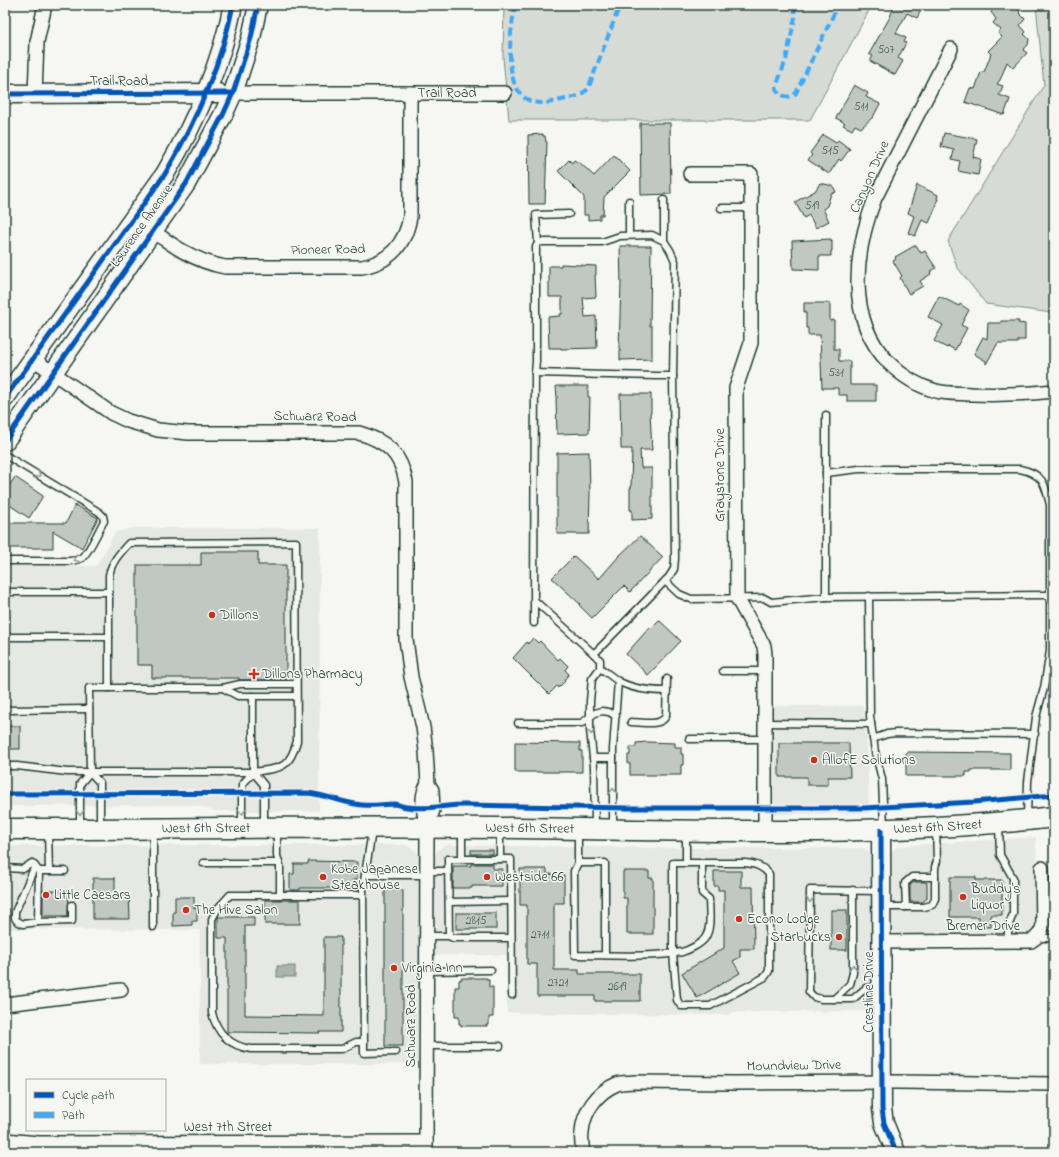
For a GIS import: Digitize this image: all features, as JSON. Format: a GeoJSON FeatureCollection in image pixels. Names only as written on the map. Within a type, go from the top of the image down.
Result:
{"type":"FeatureCollection","features":[{"type":"Feature","properties":{"kind":"main road","name":"West 6th Street"},"geometry":{"type":"LineString","coordinates":[[5,829],[500,828],[686,831],[882,830],[936,828],[1054,818]]}},
{"type":"Feature","properties":{"kind":"street"},"geometry":{"type":"LineString","coordinates":[[35,94],[35,62],[37,42],[45,5]]}},
{"type":"Feature","properties":{"kind":"street","name":"Lawrence Avenue"},"geometry":{"type":"LineString","coordinates":[[5,398],[165,174],[207,93],[222,51],[233,5]]}},
{"type":"Feature","properties":{"kind":"street","name":"Lawrence Avenue"},"geometry":{"type":"LineString","coordinates":[[5,441],[186,184],[223,115],[232,93],[249,44],[258,5]]}},
{"type":"Feature","properties":{"kind":"street","name":"Canyon Drive"},"geometry":{"type":"LineString","coordinates":[[950,49],[875,198],[868,215],[858,262],[858,295],[860,313],[872,342],[882,357],[894,369],[904,376],[925,387],[949,393],[964,394],[1030,394],[1054,391]]}},
{"type":"Feature","properties":{"kind":"street"},"geometry":{"type":"LineString","coordinates":[[207,93],[210,140]]}},
{"type":"Feature","properties":{"kind":"street","name":"Pioneer Road"},"geometry":{"type":"LineString","coordinates":[[134,217],[170,244],[208,264],[225,267],[362,267],[373,265],[385,259],[401,243],[408,229],[410,217],[410,93]]}},
{"type":"Feature","properties":{"kind":"street","name":"Trail Road"},"geometry":{"type":"LineString","coordinates":[[5,94],[505,93]]}},
{"type":"Feature","properties":{"kind":"street","name":"Graystone Drive"},"geometry":{"type":"LineString","coordinates":[[690,174],[751,174],[751,343],[736,388],[737,598],[764,646],[765,831]]}},
{"type":"Feature","properties":{"kind":"street","name":"Schwarz Road"},"geometry":{"type":"LineString","coordinates":[[33,359],[110,413],[128,421],[158,430],[188,433],[359,433],[384,443],[399,459],[404,469],[406,482],[406,639],[411,677],[423,726],[428,784],[423,790],[423,810],[428,828],[426,1147]]}},
{"type":"Feature","properties":{"kind":"street","name":"Crestline Drive"},"geometry":{"type":"LineString","coordinates":[[882,830],[882,1109],[884,1123],[896,1152]]}},
{"type":"Feature","properties":{"kind":"street","name":"Bremer Drive"},"geometry":{"type":"LineString","coordinates":[[881,942],[1031,941],[1037,938],[1041,933],[1043,926],[1042,868]]}},
{"type":"Feature","properties":{"kind":"street"},"geometry":{"type":"LineString","coordinates":[[5,1004],[121,990]]}},
{"type":"Feature","properties":{"kind":"street","name":"Moundview Drive"},"geometry":{"type":"LineString","coordinates":[[583,1152],[582,1133],[587,1110],[604,1090],[618,1084],[633,1082],[881,1082],[1054,1084]]}},
{"type":"Feature","properties":{"kind":"street","name":"West 7th Street"},"geometry":{"type":"LineString","coordinates":[[5,1140],[39,1143],[261,1147],[426,1147]]}},
{"type":"Feature","properties":{"kind":"lane"},"geometry":{"type":"LineString","coordinates":[[664,200],[664,241]]}},
{"type":"Feature","properties":{"kind":"lane"},"geometry":{"type":"LineString","coordinates":[[629,201],[629,235]]}},
{"type":"Feature","properties":{"kind":"lane"},"geometry":{"type":"LineString","coordinates":[[721,208],[751,208]]}},
{"type":"Feature","properties":{"kind":"lane"},"geometry":{"type":"LineString","coordinates":[[534,622],[536,247],[538,243],[536,233],[536,214],[569,214]]}},
{"type":"Feature","properties":{"kind":"lane"},"geometry":{"type":"LineString","coordinates":[[538,243],[602,242],[620,236],[652,235],[664,241],[675,261],[673,376],[674,570],[594,654]]}},
{"type":"Feature","properties":{"kind":"lane"},"geometry":{"type":"LineString","coordinates":[[535,373],[612,376],[673,376]]}},
{"type":"Feature","properties":{"kind":"lane"},"geometry":{"type":"LineString","coordinates":[[826,415],[826,597]]}},
{"type":"Feature","properties":{"kind":"lane"},"geometry":{"type":"LineString","coordinates":[[5,455],[99,512],[103,516],[104,521],[87,552],[78,560],[69,562],[5,561]]}},
{"type":"Feature","properties":{"kind":"lane"},"geometry":{"type":"LineString","coordinates":[[826,473],[859,469],[1020,469],[1031,471],[1039,476],[1044,482],[1050,505],[1050,651],[1044,688],[1036,717],[1028,782],[1027,820]]}},
{"type":"Feature","properties":{"kind":"lane"},"geometry":{"type":"LineString","coordinates":[[5,766],[67,772],[253,772],[283,766],[289,760],[297,741],[296,542],[129,543],[111,566],[109,592],[109,688]]}},
{"type":"Feature","properties":{"kind":"lane"},"geometry":{"type":"LineString","coordinates":[[665,581],[679,594],[691,599],[764,598],[771,602],[826,597],[1050,595]]}},
{"type":"Feature","properties":{"kind":"lane"},"geometry":{"type":"LineString","coordinates":[[5,592],[109,592]]}},
{"type":"Feature","properties":{"kind":"lane"},"geometry":{"type":"LineString","coordinates":[[869,596],[870,716],[878,766],[882,779],[882,830]]}},
{"type":"Feature","properties":{"kind":"lane"},"geometry":{"type":"LineString","coordinates":[[534,600],[600,660],[600,668],[592,679],[590,717],[595,829]]}},
{"type":"Feature","properties":{"kind":"lane"},"geometry":{"type":"LineString","coordinates":[[5,637],[109,637]]}},
{"type":"Feature","properties":{"kind":"lane"},"geometry":{"type":"LineString","coordinates":[[600,668],[618,682],[646,690],[667,691]]}},
{"type":"Feature","properties":{"kind":"lane"},"geometry":{"type":"LineString","coordinates":[[723,671],[765,671]]}},
{"type":"Feature","properties":{"kind":"lane"},"geometry":{"type":"LineString","coordinates":[[631,722],[659,723],[664,721],[666,716],[667,679]]}},
{"type":"Feature","properties":{"kind":"lane"},"geometry":{"type":"LineString","coordinates":[[618,682],[613,758],[595,829],[574,871],[575,955],[660,955],[684,952],[698,944],[706,938],[709,929],[709,899],[702,893],[702,863]]}},
{"type":"Feature","properties":{"kind":"lane"},"geometry":{"type":"LineString","coordinates":[[80,829],[80,784],[90,772],[89,688],[223,688],[240,684],[296,684]]}},
{"type":"Feature","properties":{"kind":"lane"},"geometry":{"type":"LineString","coordinates":[[223,688],[238,696],[296,696]]}},
{"type":"Feature","properties":{"kind":"lane"},"geometry":{"type":"LineString","coordinates":[[253,696],[253,772],[264,785],[270,828],[279,863],[280,894]]}},
{"type":"Feature","properties":{"kind":"lane"},"geometry":{"type":"LineString","coordinates":[[5,710],[90,709]]}},
{"type":"Feature","properties":{"kind":"lane"},"geometry":{"type":"LineString","coordinates":[[518,723],[582,723],[602,710],[616,716]]}},
{"type":"Feature","properties":{"kind":"lane"},"geometry":{"type":"LineString","coordinates":[[765,723],[871,724]]}},
{"type":"Feature","properties":{"kind":"lane"},"geometry":{"type":"LineString","coordinates":[[874,739],[887,734],[896,733],[1035,734]]}},
{"type":"Feature","properties":{"kind":"lane"},"geometry":{"type":"LineString","coordinates":[[689,739],[765,739]]}},
{"type":"Feature","properties":{"kind":"lane"},"geometry":{"type":"LineString","coordinates":[[593,758],[613,758]]}},
{"type":"Feature","properties":{"kind":"lane"},"geometry":{"type":"LineString","coordinates":[[90,772],[100,783],[100,829]]}},
{"type":"Feature","properties":{"kind":"lane"},"geometry":{"type":"LineString","coordinates":[[242,828],[242,785],[253,772]]}},
{"type":"Feature","properties":{"kind":"lane"},"geometry":{"type":"LineString","coordinates":[[999,823],[1000,855],[1012,878],[1013,914],[1008,927],[1008,942]]}},
{"type":"Feature","properties":{"kind":"lane"},"geometry":{"type":"LineString","coordinates":[[153,828],[154,926]]}},
{"type":"Feature","properties":{"kind":"lane"},"geometry":{"type":"LineString","coordinates":[[372,828],[363,894],[364,1053],[396,1052]]}},
{"type":"Feature","properties":{"kind":"lane"},"geometry":{"type":"LineString","coordinates":[[462,828],[462,859]]}},
{"type":"Feature","properties":{"kind":"lane"},"geometry":{"type":"LineString","coordinates":[[500,828],[500,859]]}},
{"type":"Feature","properties":{"kind":"lane"},"geometry":{"type":"LineString","coordinates":[[881,987],[866,988],[853,999],[821,999],[814,997],[809,992],[810,890],[853,890],[906,907],[924,907],[932,905],[935,899],[935,867],[937,861],[936,828]]}},
{"type":"Feature","properties":{"kind":"lane"},"geometry":{"type":"LineString","coordinates":[[48,829],[49,871]]}},
{"type":"Feature","properties":{"kind":"lane"},"geometry":{"type":"LineString","coordinates":[[686,831],[686,863]]}},
{"type":"Feature","properties":{"kind":"lane"},"geometry":{"type":"LineString","coordinates":[[449,936],[448,859],[511,859],[512,995]]}},
{"type":"Feature","properties":{"kind":"lane"},"geometry":{"type":"LineString","coordinates":[[5,868],[23,869],[32,862],[37,869],[38,922]]}},
{"type":"Feature","properties":{"kind":"lane"},"geometry":{"type":"LineString","coordinates":[[202,863],[279,863]]}},
{"type":"Feature","properties":{"kind":"lane"},"geometry":{"type":"LineString","coordinates":[[578,863],[605,863],[605,955]]}},
{"type":"Feature","properties":{"kind":"lane"},"geometry":{"type":"LineString","coordinates":[[673,863],[686,863],[754,864],[763,867],[769,874],[769,971],[765,977],[710,1006],[681,1006],[677,1000],[673,953],[673,863]]}},
{"type":"Feature","properties":{"kind":"lane"},"geometry":{"type":"LineString","coordinates":[[37,869],[64,871]]}},
{"type":"Feature","properties":{"kind":"lane"},"geometry":{"type":"LineString","coordinates":[[37,869],[16,912],[15,918],[19,923],[72,922],[72,905]]}},
{"type":"Feature","properties":{"kind":"lane"},"geometry":{"type":"LineString","coordinates":[[365,875],[448,871]]}},
{"type":"Feature","properties":{"kind":"lane"},"geometry":{"type":"LineString","coordinates":[[906,907],[905,883],[912,877],[935,877]]}},
{"type":"Feature","properties":{"kind":"lane"},"geometry":{"type":"LineString","coordinates":[[834,999],[850,984],[853,973],[853,890]]}},
{"type":"Feature","properties":{"kind":"lane"},"geometry":{"type":"LineString","coordinates":[[363,894],[230,895],[218,908],[212,919],[212,1013],[214,1022],[221,1033],[241,1048],[342,1049],[356,1042],[364,1042]]}},
{"type":"Feature","properties":{"kind":"lane"},"geometry":{"type":"LineString","coordinates":[[448,902],[511,901]]}},
{"type":"Feature","properties":{"kind":"lane"},"geometry":{"type":"LineString","coordinates":[[427,936],[449,936],[453,938],[511,938]]}},
{"type":"Feature","properties":{"kind":"lane"},"geometry":{"type":"LineString","coordinates":[[1037,938],[1054,938]]}},
{"type":"Feature","properties":{"kind":"lane"},"geometry":{"type":"LineString","coordinates":[[427,971],[492,970]]}},
{"type":"Feature","properties":{"kind":"lane"},"geometry":{"type":"LineString","coordinates":[[427,1046],[500,1046]]}},
{"type":"Feature","properties":{"kind":"shaded area"},"geometry":{"type":"Polygon","coordinates":[[[504,5],[872,5],[810,120],[509,120],[503,58],[504,5]]]}},
{"type":"Feature","properties":{"kind":"shaded area"},"geometry":{"type":"Polygon","coordinates":[[[1036,5],[1054,5],[1054,310],[1052,313],[986,304],[957,267],[948,241],[1044,85],[1036,5]]]}},
{"type":"Feature","properties":{"kind":"shaded area"},"geometry":{"type":"Polygon","coordinates":[[[131,528],[320,528],[319,811],[215,811],[192,805],[5,806],[5,566],[96,566],[115,533],[131,528]]]}},
{"type":"Feature","properties":{"kind":"shaded area"},"geometry":{"type":"Polygon","coordinates":[[[771,706],[863,706],[867,737],[869,813],[771,814],[771,706]]]}},
{"type":"Feature","properties":{"kind":"shaded area"},"geometry":{"type":"Polygon","coordinates":[[[1036,837],[1038,913],[1037,928],[1032,935],[923,936],[898,934],[892,931],[889,927],[889,855],[894,849],[900,846],[1036,837]]]}},
{"type":"Feature","properties":{"kind":"shaded area"},"geometry":{"type":"Polygon","coordinates":[[[406,845],[416,851],[420,858],[420,1064],[200,1064],[200,930],[5,929],[5,846],[406,845]]]}},
{"type":"Feature","properties":{"kind":"shaded area"},"geometry":{"type":"Polygon","coordinates":[[[443,846],[674,848],[863,848],[868,851],[873,861],[874,1011],[732,1012],[731,1015],[507,1013],[507,955],[433,955],[433,861],[437,851],[443,846]]]}},
{"type":"Feature","properties":{"kind":"shaded area"},"geometry":{"type":"Polygon","coordinates":[[[277,966],[295,966],[295,977],[277,977],[277,966]]]}},
{"type":"Feature","properties":{"kind":"building"},"geometry":{"type":"Polygon","coordinates":[[[892,5],[924,5],[917,18],[907,13],[896,33],[906,38],[904,42],[906,43],[898,58],[903,61],[895,75],[870,61],[873,56],[869,54],[890,17],[894,6],[892,5]]]}},
{"type":"Feature","properties":{"kind":"building"},"geometry":{"type":"Polygon","coordinates":[[[997,5],[1014,5],[1025,19],[1020,25],[1026,32],[1024,34],[1029,39],[1028,45],[1023,50],[1027,53],[1013,68],[1007,62],[997,84],[1003,86],[999,95],[1010,99],[1004,115],[965,102],[970,88],[975,89],[981,72],[984,72],[991,54],[988,51],[1002,37],[998,33],[1001,30],[993,23],[996,19],[991,12],[997,5]]]}},
{"type":"Feature","properties":{"kind":"building"},"geometry":{"type":"Polygon","coordinates":[[[854,85],[868,93],[866,97],[880,104],[873,117],[861,128],[855,125],[852,130],[843,125],[845,123],[836,118],[854,85]]]}},
{"type":"Feature","properties":{"kind":"building"},"geometry":{"type":"Polygon","coordinates":[[[640,123],[670,123],[671,194],[641,195],[640,123]]]}},
{"type":"Feature","properties":{"kind":"building"},"geometry":{"type":"Polygon","coordinates":[[[944,133],[977,139],[973,157],[981,159],[978,175],[958,171],[960,161],[952,159],[954,150],[941,147],[944,133]]]}},
{"type":"Feature","properties":{"kind":"building"},"geometry":{"type":"Polygon","coordinates":[[[543,134],[547,142],[545,204],[529,204],[528,135],[543,134]]]}},
{"type":"Feature","properties":{"kind":"building"},"geometry":{"type":"Polygon","coordinates":[[[823,135],[836,143],[838,140],[850,149],[841,161],[839,159],[829,174],[808,160],[812,155],[810,153],[823,135]]]}},
{"type":"Feature","properties":{"kind":"building"},"geometry":{"type":"Polygon","coordinates":[[[614,155],[630,171],[604,197],[603,215],[600,215],[600,219],[588,220],[588,215],[584,215],[584,197],[558,171],[569,160],[572,163],[574,160],[577,162],[578,161],[594,176],[614,155]]]}},
{"type":"Feature","properties":{"kind":"building"},"geometry":{"type":"Polygon","coordinates":[[[820,183],[833,186],[836,192],[831,194],[827,206],[823,209],[829,221],[816,228],[809,215],[804,218],[795,202],[815,191],[820,183]]]}},
{"type":"Feature","properties":{"kind":"building"},"geometry":{"type":"Polygon","coordinates":[[[917,185],[938,195],[938,199],[929,223],[922,220],[915,236],[908,233],[914,216],[908,213],[917,185]]]}},
{"type":"Feature","properties":{"kind":"building"},"geometry":{"type":"Polygon","coordinates":[[[831,239],[831,256],[819,256],[819,270],[793,269],[792,241],[831,239]]]}},
{"type":"Feature","properties":{"kind":"building"},"geometry":{"type":"Polygon","coordinates":[[[916,245],[921,253],[925,251],[936,268],[930,272],[931,274],[920,281],[923,286],[909,294],[900,278],[902,276],[893,261],[896,259],[895,257],[916,245]]]}},
{"type":"Feature","properties":{"kind":"building"},"geometry":{"type":"Polygon","coordinates":[[[620,246],[651,246],[650,326],[652,326],[652,359],[620,360],[620,246]]]}},
{"type":"Feature","properties":{"kind":"building"},"geometry":{"type":"Polygon","coordinates":[[[561,264],[596,266],[596,297],[583,298],[585,317],[596,316],[597,348],[549,348],[548,317],[560,316],[560,314],[562,314],[562,297],[549,297],[549,266],[561,266],[561,264]]]}},
{"type":"Feature","properties":{"kind":"building"},"geometry":{"type":"Polygon","coordinates":[[[939,296],[959,306],[960,304],[969,310],[961,325],[967,328],[955,350],[948,346],[947,348],[934,341],[943,325],[928,317],[939,296]]]}},
{"type":"Feature","properties":{"kind":"building"},"geometry":{"type":"Polygon","coordinates":[[[804,303],[830,303],[830,321],[834,320],[834,349],[839,349],[839,361],[850,361],[850,385],[876,385],[876,401],[847,401],[847,395],[838,395],[838,388],[822,388],[820,335],[808,335],[808,328],[806,328],[806,313],[804,313],[804,303]]]}},
{"type":"Feature","properties":{"kind":"building"},"geometry":{"type":"Polygon","coordinates":[[[1001,321],[1019,321],[1018,323],[1025,324],[1025,340],[1018,340],[1018,343],[998,343],[986,364],[986,361],[974,354],[983,337],[987,339],[988,323],[1001,323],[1001,321]]]}},
{"type":"Feature","properties":{"kind":"building"},"geometry":{"type":"Polygon","coordinates":[[[556,386],[588,386],[588,397],[590,397],[589,433],[557,434],[556,386]]]}},
{"type":"Feature","properties":{"kind":"building"},"geometry":{"type":"Polygon","coordinates":[[[620,394],[651,394],[650,413],[652,450],[640,450],[641,468],[652,468],[652,519],[632,520],[632,510],[630,510],[630,488],[632,449],[621,449],[620,394]]]}},
{"type":"Feature","properties":{"kind":"building"},"geometry":{"type":"Polygon","coordinates":[[[589,452],[589,534],[557,534],[557,453],[589,452]]]}},
{"type":"Feature","properties":{"kind":"building"},"geometry":{"type":"Polygon","coordinates":[[[15,477],[43,496],[29,518],[5,502],[5,492],[15,477]]]}},
{"type":"Feature","properties":{"kind":"building"},"geometry":{"type":"Polygon","coordinates":[[[75,505],[98,518],[82,548],[53,531],[53,548],[5,548],[5,523],[66,523],[75,505]]]}},
{"type":"Feature","properties":{"kind":"building"},"geometry":{"type":"Polygon","coordinates":[[[640,536],[663,557],[630,592],[624,586],[592,618],[579,605],[580,604],[552,578],[574,556],[599,579],[619,556],[640,536]]]}},
{"type":"Feature","properties":{"kind":"building","name":"Dillons"},"geometry":{"type":"Polygon","coordinates":[[[201,552],[258,552],[258,565],[286,565],[286,680],[239,680],[239,678],[152,678],[152,665],[137,665],[137,565],[201,565],[201,552]]]}},
{"type":"Feature","properties":{"kind":"building"},"geometry":{"type":"Polygon","coordinates":[[[659,620],[681,641],[648,675],[626,654],[650,627],[651,628],[659,620]]]}},
{"type":"Feature","properties":{"kind":"building"},"geometry":{"type":"Polygon","coordinates":[[[533,638],[538,643],[540,641],[558,660],[560,658],[568,666],[565,670],[569,674],[564,680],[565,681],[549,694],[513,658],[527,642],[528,644],[533,638]]]}},
{"type":"Feature","properties":{"kind":"building"},"geometry":{"type":"Polygon","coordinates":[[[5,726],[20,726],[20,749],[5,749],[5,726]]]}},
{"type":"Feature","properties":{"kind":"building"},"geometry":{"type":"Polygon","coordinates":[[[515,742],[580,743],[580,751],[582,751],[582,772],[515,772],[515,742]]]}},
{"type":"Feature","properties":{"kind":"building"},"geometry":{"type":"Polygon","coordinates":[[[636,743],[675,743],[675,747],[681,747],[681,754],[683,754],[683,765],[681,765],[681,775],[630,775],[628,755],[630,755],[630,747],[636,747],[636,743]]]}},
{"type":"Feature","properties":{"kind":"building","name":"AllofE Solutions"},"geometry":{"type":"Polygon","coordinates":[[[779,743],[849,743],[850,777],[828,777],[828,785],[807,785],[807,777],[779,777],[779,743]]]}},
{"type":"Feature","properties":{"kind":"building"},"geometry":{"type":"Polygon","coordinates":[[[906,752],[1010,753],[1010,770],[971,770],[971,772],[966,772],[966,776],[906,776],[906,752]]]}},
{"type":"Feature","properties":{"kind":"building"},"geometry":{"type":"Polygon","coordinates":[[[471,850],[493,850],[493,854],[471,854],[471,850]]]}},
{"type":"Feature","properties":{"kind":"building","name":"Kobe Japanese Steakhouse"},"geometry":{"type":"Polygon","coordinates":[[[308,861],[357,862],[357,880],[353,880],[353,888],[300,888],[300,890],[290,890],[290,874],[294,874],[294,864],[308,864],[308,861]]]}},
{"type":"Feature","properties":{"kind":"building"},"geometry":{"type":"Polygon","coordinates":[[[471,864],[493,864],[493,869],[502,869],[502,886],[472,886],[472,888],[453,888],[453,866],[471,866],[471,864]]]}},
{"type":"Feature","properties":{"kind":"building"},"geometry":{"type":"Polygon","coordinates":[[[520,869],[547,869],[547,874],[564,875],[564,903],[554,903],[554,970],[579,970],[579,974],[640,974],[640,1001],[595,1001],[595,996],[537,996],[537,964],[527,964],[527,905],[520,905],[520,869]]]}},
{"type":"Feature","properties":{"kind":"building"},"geometry":{"type":"Polygon","coordinates":[[[623,871],[649,871],[649,878],[653,878],[653,934],[627,934],[627,898],[623,898],[623,871]]]}},
{"type":"Feature","properties":{"kind":"building","name":"Econo Lodge"},"geometry":{"type":"Polygon","coordinates":[[[714,871],[741,871],[741,887],[753,887],[754,949],[740,949],[740,957],[733,961],[740,973],[697,998],[682,973],[724,948],[724,890],[718,890],[718,886],[714,886],[714,871]]]}},
{"type":"Feature","properties":{"kind":"building"},"geometry":{"type":"Polygon","coordinates":[[[950,877],[976,877],[976,880],[1002,880],[1002,915],[991,915],[991,927],[979,927],[979,917],[950,917],[950,877]]]}},
{"type":"Feature","properties":{"kind":"building"},"geometry":{"type":"Polygon","coordinates":[[[93,878],[115,878],[115,895],[129,895],[130,919],[93,919],[93,878]]]}},
{"type":"Feature","properties":{"kind":"building"},"geometry":{"type":"Polygon","coordinates":[[[914,882],[927,883],[927,898],[923,902],[912,902],[910,900],[910,885],[914,882]]]}},
{"type":"Feature","properties":{"kind":"building","name":"Virginia Inn"},"geometry":{"type":"Polygon","coordinates":[[[385,890],[403,890],[403,1046],[385,1046],[385,890]]]}},
{"type":"Feature","properties":{"kind":"building"},"geometry":{"type":"Polygon","coordinates":[[[43,891],[69,891],[68,916],[43,916],[43,891]]]}},
{"type":"Feature","properties":{"kind":"building","name":"The Hive Salon"},"geometry":{"type":"Polygon","coordinates":[[[175,897],[194,897],[194,908],[197,908],[197,921],[192,921],[192,925],[173,926],[175,897]]]}},
{"type":"Feature","properties":{"kind":"building"},"geometry":{"type":"Polygon","coordinates":[[[265,900],[300,900],[300,924],[265,924],[265,900]]]}},
{"type":"Feature","properties":{"kind":"building","name":"Starbucks"},"geometry":{"type":"Polygon","coordinates":[[[831,910],[847,910],[847,950],[831,950],[831,910]]]}},
{"type":"Feature","properties":{"kind":"building"},"geometry":{"type":"Polygon","coordinates":[[[456,913],[496,913],[496,929],[456,929],[456,913]]]}},
{"type":"Feature","properties":{"kind":"building"},"geometry":{"type":"Polygon","coordinates":[[[218,917],[254,917],[254,926],[245,926],[245,1015],[324,1016],[324,937],[341,937],[341,1032],[227,1032],[227,938],[218,938],[218,917]]]}},
{"type":"Feature","properties":{"kind":"building"},"geometry":{"type":"Polygon","coordinates":[[[461,978],[487,978],[487,980],[489,980],[489,987],[493,987],[493,1017],[489,1017],[489,1024],[487,1024],[487,1026],[461,1026],[461,1024],[459,1024],[459,1017],[455,1017],[455,987],[459,987],[459,980],[461,980],[461,978]]]}},
{"type":"Feature","properties":{"kind":"marked path"},"geometry":{"type":"LineString","coordinates":[[515,5],[511,35],[511,69],[515,84],[522,96],[534,102],[552,102],[571,98],[588,89],[620,5]]}},
{"type":"Feature","properties":{"kind":"marked path"},"geometry":{"type":"LineString","coordinates":[[794,5],[795,17],[786,60],[776,88],[779,94],[783,96],[792,96],[796,93],[838,5]]}},
{"type":"Feature","properties":{"kind":"cycle path"},"geometry":{"type":"LineString","coordinates":[[5,398],[165,174],[187,134],[206,92],[222,50],[233,5]]}},
{"type":"Feature","properties":{"kind":"cycle path"},"geometry":{"type":"LineString","coordinates":[[5,441],[186,184],[223,115],[233,93],[251,38],[258,5]]}},
{"type":"Feature","properties":{"kind":"cycle path"},"geometry":{"type":"LineString","coordinates":[[5,94],[233,93]]}},
{"type":"Feature","properties":{"kind":"cycle path"},"geometry":{"type":"LineString","coordinates":[[5,794],[308,793],[362,805],[395,804],[406,807],[422,808],[465,805],[627,808],[864,808],[974,802],[1054,795]]}},
{"type":"Feature","properties":{"kind":"cycle path"},"geometry":{"type":"LineString","coordinates":[[881,830],[882,1109],[884,1123],[896,1152]]}},
{"type":"Feature","properties":{"kind":"place","name":"Dillons"},"geometry":{"type":"Point","coordinates":[212,615]}},
{"type":"Feature","properties":{"kind":"place","name":"Dillons Pharmacy"},"geometry":{"type":"Point","coordinates":[254,674]}},
{"type":"Feature","properties":{"kind":"place","name":"AllofE Solutions"},"geometry":{"type":"Point","coordinates":[814,760]}},
{"type":"Feature","properties":{"kind":"place","name":"Kobe Japanese Steakhouse"},"geometry":{"type":"Point","coordinates":[323,877]}},
{"type":"Feature","properties":{"kind":"place","name":"Westside 66"},"geometry":{"type":"Point","coordinates":[487,877]}},
{"type":"Feature","properties":{"kind":"place","name":"Little Caesars"},"geometry":{"type":"Point","coordinates":[46,895]}},
{"type":"Feature","properties":{"kind":"place","name":"Buddy's Liquor"},"geometry":{"type":"Point","coordinates":[963,897]}},
{"type":"Feature","properties":{"kind":"place","name":"The Hive Salon"},"geometry":{"type":"Point","coordinates":[186,910]}},
{"type":"Feature","properties":{"kind":"place","name":"Econo Lodge"},"geometry":{"type":"Point","coordinates":[739,919]}},
{"type":"Feature","properties":{"kind":"place","name":"Starbucks"},"geometry":{"type":"Point","coordinates":[839,937]}},
{"type":"Feature","properties":{"kind":"place","name":"Virginia Inn"},"geometry":{"type":"Point","coordinates":[394,968]}}]}
